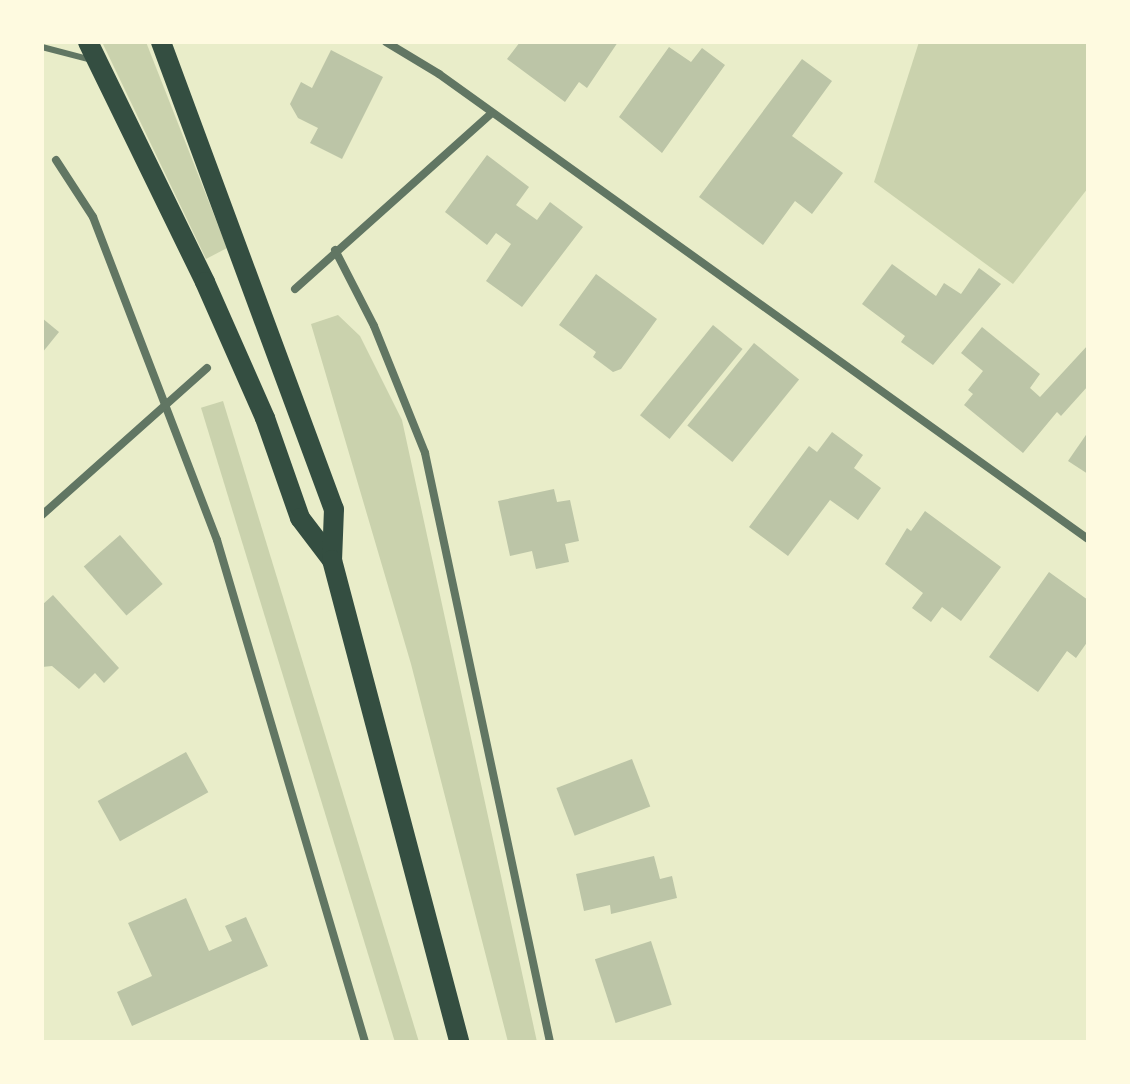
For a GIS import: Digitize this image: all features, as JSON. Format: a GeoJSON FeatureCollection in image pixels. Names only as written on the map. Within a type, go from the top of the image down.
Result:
{"type":"FeatureCollection","features":[{"type":"Feature","properties":{"kind":"main road"},"geometry":{"type":"LineString","coordinates":[[88,42],[223,323],[300,518],[332,560]]}},
{"type":"Feature","properties":{"kind":"main road"},"geometry":{"type":"LineString","coordinates":[[161,42],[334,509],[332,560],[459,1042]]}},
{"type":"Feature","properties":{"kind":"street"},"geometry":{"type":"LineString","coordinates":[[386,42],[492,113],[1088,539]]}},
{"type":"Feature","properties":{"kind":"street"},"geometry":{"type":"LineString","coordinates":[[295,289],[335,250],[492,113]]}},
{"type":"Feature","properties":{"kind":"street"},"geometry":{"type":"LineString","coordinates":[[56,160],[93,217],[217,540],[365,1042]]}},
{"type":"Feature","properties":{"kind":"street"},"geometry":{"type":"LineString","coordinates":[[335,250],[374,326],[425,453],[550,1042]]}},
{"type":"Feature","properties":{"kind":"street"},"geometry":{"type":"LineString","coordinates":[[42,515],[207,368]]}},
{"type":"Feature","properties":{"kind":"lane"},"geometry":{"type":"LineString","coordinates":[[42,47],[98,61]]}},
{"type":"Feature","properties":{"kind":"green space"},"geometry":{"type":"Polygon","coordinates":[[[102,42],[146,42],[227,248],[206,259],[102,42]]]}},
{"type":"Feature","properties":{"kind":"green space"},"geometry":{"type":"Polygon","coordinates":[[[919,42],[1088,42],[1088,188],[1013,284],[874,182],[919,42]]]}},
{"type":"Feature","properties":{"kind":"green space"},"geometry":{"type":"Polygon","coordinates":[[[338,315],[360,336],[402,420],[537,1042],[508,1042],[411,664],[311,324],[338,315]]]}},
{"type":"Feature","properties":{"kind":"green space"},"geometry":{"type":"Polygon","coordinates":[[[223,401],[419,1041],[395,1042],[201,408],[223,401]]]}},
{"type":"Feature","properties":{"kind":"building"},"geometry":{"type":"Polygon","coordinates":[[[520,42],[618,42],[587,88],[579,82],[565,102],[507,59],[520,42]]]}},
{"type":"Feature","properties":{"kind":"building"},"geometry":{"type":"Polygon","coordinates":[[[669,47],[691,62],[702,48],[725,65],[662,153],[619,117],[669,47]]]}},
{"type":"Feature","properties":{"kind":"building"},"geometry":{"type":"Polygon","coordinates":[[[331,50],[383,77],[342,159],[310,143],[318,128],[298,118],[290,104],[301,82],[312,88],[331,50]]]}},
{"type":"Feature","properties":{"kind":"building"},"geometry":{"type":"Polygon","coordinates":[[[802,59],[832,81],[792,136],[843,173],[812,214],[795,201],[763,245],[699,197],[802,59]]]}},
{"type":"Feature","properties":{"kind":"building"},"geometry":{"type":"Polygon","coordinates":[[[487,155],[529,187],[516,205],[537,220],[550,202],[583,227],[522,307],[486,281],[511,244],[496,233],[487,245],[445,212],[487,155]]]}},
{"type":"Feature","properties":{"kind":"building"},"geometry":{"type":"Polygon","coordinates":[[[892,264],[936,296],[944,283],[961,294],[979,268],[1001,284],[933,365],[901,342],[905,336],[862,304],[892,264]]]}},
{"type":"Feature","properties":{"kind":"building"},"geometry":{"type":"Polygon","coordinates":[[[596,274],[657,319],[621,369],[613,372],[593,357],[596,352],[559,325],[596,274]]]}},
{"type":"Feature","properties":{"kind":"building"},"geometry":{"type":"Polygon","coordinates":[[[42,318],[59,332],[42,353],[42,318]]]}},
{"type":"Feature","properties":{"kind":"building"},"geometry":{"type":"Polygon","coordinates":[[[713,325],[743,349],[670,439],[640,415],[713,325]]]}},
{"type":"Feature","properties":{"kind":"building"},"geometry":{"type":"Polygon","coordinates":[[[982,327],[1040,374],[1030,388],[1040,397],[1088,345],[1088,386],[1061,416],[1057,412],[1023,453],[964,405],[973,394],[968,390],[983,371],[961,353],[982,327]]]}},
{"type":"Feature","properties":{"kind":"building"},"geometry":{"type":"Polygon","coordinates":[[[754,343],[799,380],[732,462],[687,425],[754,343]]]}},
{"type":"Feature","properties":{"kind":"building"},"geometry":{"type":"Polygon","coordinates":[[[832,432],[863,455],[854,468],[881,488],[858,520],[830,500],[788,556],[749,527],[809,446],[817,452],[832,432]]]}},
{"type":"Feature","properties":{"kind":"building"},"geometry":{"type":"Polygon","coordinates":[[[1088,432],[1088,474],[1068,461],[1088,432]]]}},
{"type":"Feature","properties":{"kind":"building"},"geometry":{"type":"Polygon","coordinates":[[[554,489],[557,502],[570,500],[579,541],[565,544],[569,562],[536,569],[532,551],[510,556],[498,501],[554,489]]]}},
{"type":"Feature","properties":{"kind":"building"},"geometry":{"type":"Polygon","coordinates":[[[925,511],[1001,567],[961,621],[942,607],[931,622],[912,608],[923,593],[885,564],[907,528],[911,531],[925,511]]]}},
{"type":"Feature","properties":{"kind":"building"},"geometry":{"type":"Polygon","coordinates":[[[120,535],[163,584],[126,616],[84,566],[120,535]]]}},
{"type":"Feature","properties":{"kind":"building"},"geometry":{"type":"Polygon","coordinates":[[[1049,572],[1088,600],[1088,641],[1076,658],[1067,651],[1038,692],[989,657],[1049,572]]]}},
{"type":"Feature","properties":{"kind":"building"},"geometry":{"type":"Polygon","coordinates":[[[53,595],[119,668],[104,683],[95,673],[79,689],[52,666],[42,667],[42,605],[53,595]]]}},
{"type":"Feature","properties":{"kind":"building"},"geometry":{"type":"Polygon","coordinates":[[[186,752],[208,792],[120,841],[98,801],[186,752]]]}},
{"type":"Feature","properties":{"kind":"building"},"geometry":{"type":"Polygon","coordinates":[[[632,759],[650,807],[575,836],[556,788],[632,759]]]}},
{"type":"Feature","properties":{"kind":"building"},"geometry":{"type":"Polygon","coordinates":[[[654,856],[660,879],[672,876],[677,898],[611,914],[610,905],[584,911],[576,874],[654,856]]]}},
{"type":"Feature","properties":{"kind":"building"},"geometry":{"type":"Polygon","coordinates":[[[186,898],[209,951],[232,941],[225,926],[246,917],[268,966],[132,1026],[117,992],[152,976],[128,923],[186,898]]]}},
{"type":"Feature","properties":{"kind":"building"},"geometry":{"type":"Polygon","coordinates":[[[651,941],[672,1005],[616,1023],[595,959],[651,941]]]}}]}
